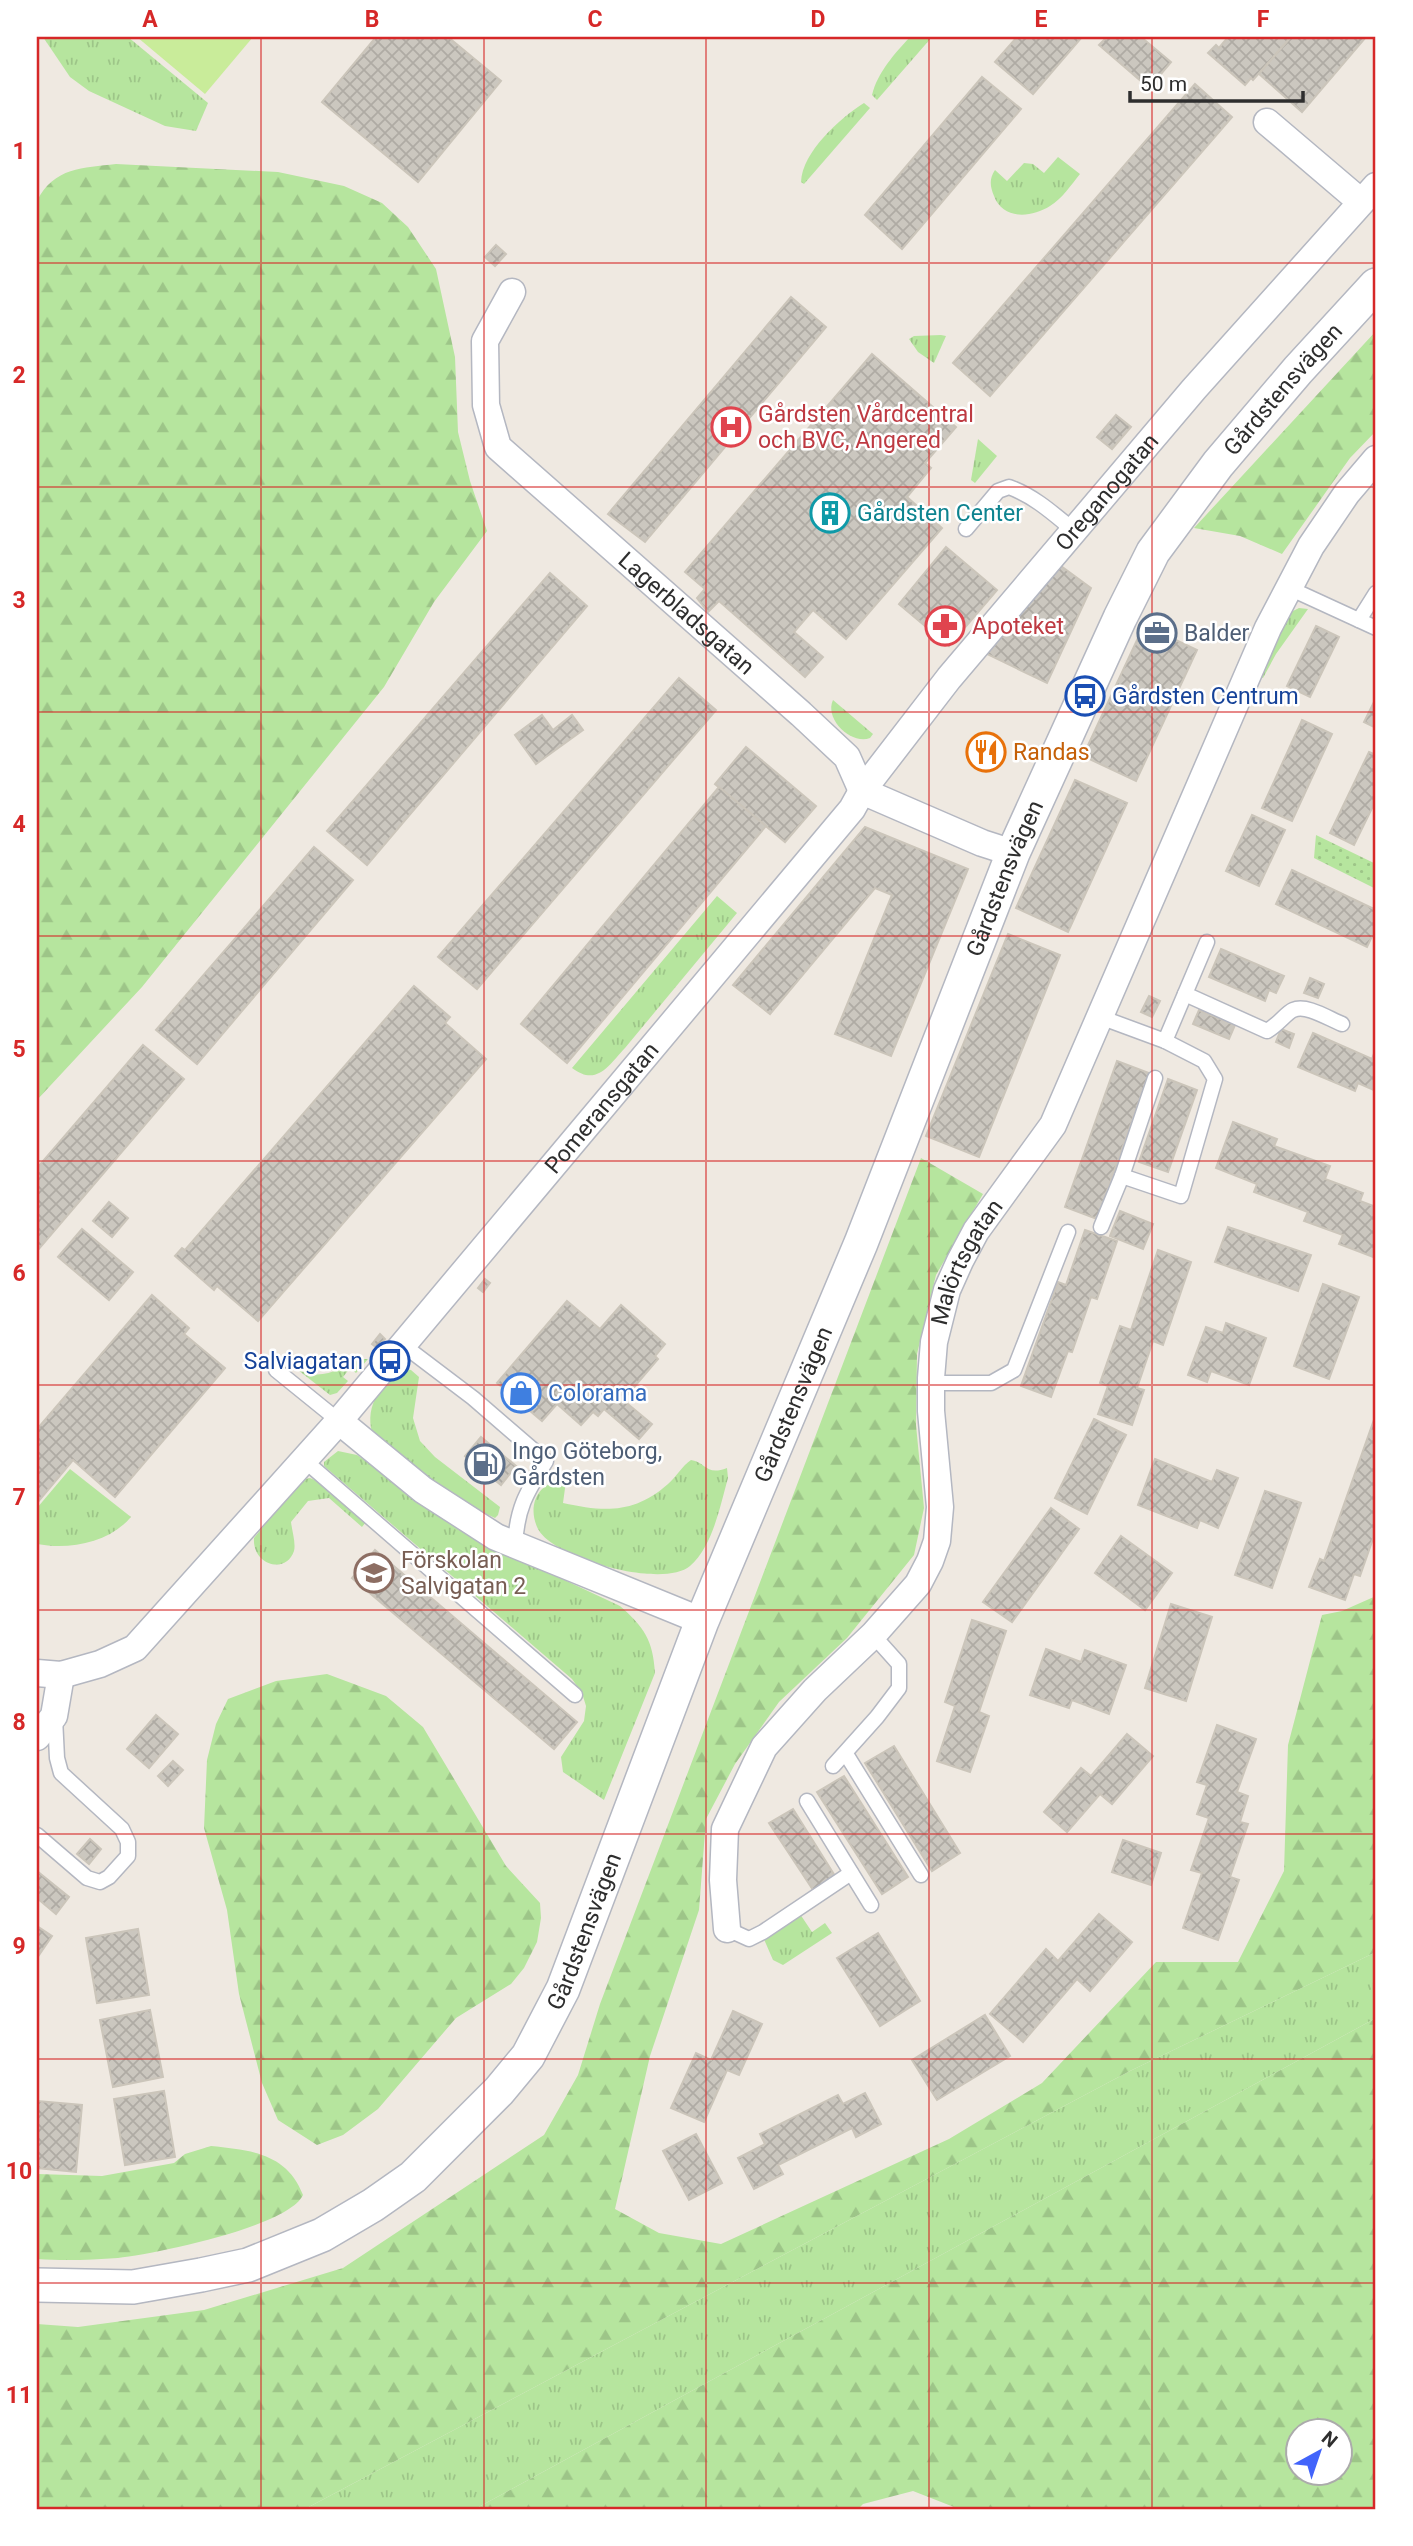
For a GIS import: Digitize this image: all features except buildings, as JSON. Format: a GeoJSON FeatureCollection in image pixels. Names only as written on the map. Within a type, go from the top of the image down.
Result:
{"type":"FeatureCollection","features":[{"type":"Feature","properties":{"kind":"street","name":"Oreganogatan"},"geometry":{"type":"LineString","coordinates":[[862,791],[949,678],[1194,389],[1369,194],[1267,122]]}},
{"type":"Feature","properties":{"kind":"street","name":"Gårdstensvägen"},"geometry":{"type":"LineString","coordinates":[[37,2285],[133,2287],[248,2265],[322,2235],[373,2205],[413,2177],[457,2135],[528,2056],[563,1989],[702,1621],[860,1243],[1013,853],[1153,552],[1218,464],[1298,370],[1376,285]]}},
{"type":"Feature","properties":{"kind":"street","name":"Lagerbladsgatan"},"geometry":{"type":"LineString","coordinates":[[512,292],[485,341],[486,405],[498,447],[837,748],[846,757],[862,791]]}},
{"type":"Feature","properties":{"kind":"street","name":"Malörtsgatan"},"geometry":{"type":"LineString","coordinates":[[727,1929],[723,1880],[724,1829],[764,1747],[815,1690],[873,1635],[918,1584],[937,1541],[940,1507],[930,1383],[934,1342],[947,1290],[976,1231],[1053,1125],[1268,628],[1311,547],[1347,493],[1376,459]]}},
{"type":"Feature","properties":{"kind":"street"},"geometry":{"type":"LineString","coordinates":[[862,791],[982,843],[1013,853]]}},
{"type":"Feature","properties":{"kind":"street","name":"Pomeransgatan"},"geometry":{"type":"LineString","coordinates":[[339,1421],[852,809],[862,791]]}},
{"type":"Feature","properties":{"kind":"street"},"geometry":{"type":"LineString","coordinates":[[37,1737],[54,1716],[49,1674],[100,1664],[135,1648],[339,1421],[423,1490],[496,1537],[702,1621]]}},
{"type":"Feature","properties":{"kind":"lane"},"geometry":{"type":"LineString","coordinates":[[966,529],[998,491],[1009,487],[1038,501],[1066,524],[1066,540]]}},
{"type":"Feature","properties":{"kind":"lane"},"geometry":{"type":"LineString","coordinates":[[1289,588],[1376,628]]}},
{"type":"Feature","properties":{"kind":"lane"},"geometry":{"type":"LineString","coordinates":[[1359,620],[1376,593]]}},
{"type":"Feature","properties":{"kind":"lane"},"geometry":{"type":"LineString","coordinates":[[1165,1041],[1207,942]]}},
{"type":"Feature","properties":{"kind":"lane"},"geometry":{"type":"LineString","coordinates":[[1185,994],[1266,1031],[1279,1025],[1291,1010],[1303,1008],[1342,1024]]}},
{"type":"Feature","properties":{"kind":"lane"},"geometry":{"type":"LineString","coordinates":[[1100,1017],[1165,1041],[1204,1061],[1215,1079],[1181,1196],[1122,1176]]}},
{"type":"Feature","properties":{"kind":"lane"},"geometry":{"type":"LineString","coordinates":[[1101,1227],[1156,1078]]}},
{"type":"Feature","properties":{"kind":"lane"},"geometry":{"type":"LineString","coordinates":[[930,1383],[991,1383],[1014,1370],[1068,1232]]}},
{"type":"Feature","properties":{"kind":"lane"},"geometry":{"type":"LineString","coordinates":[[403,1345],[473,1398],[546,1461],[521,1503],[516,1520],[515,1545]]}},
{"type":"Feature","properties":{"kind":"lane"},"geometry":{"type":"LineString","coordinates":[[276,1370],[339,1421]]}},
{"type":"Feature","properties":{"kind":"lane"},"geometry":{"type":"LineString","coordinates":[[304,1460],[575,1695]]}},
{"type":"Feature","properties":{"kind":"lane"},"geometry":{"type":"LineString","coordinates":[[833,1766],[846,1754],[899,1688],[899,1664],[873,1635]]}},
{"type":"Feature","properties":{"kind":"lane"},"geometry":{"type":"LineString","coordinates":[[37,1835],[87,1878],[100,1882],[109,1877],[128,1856],[128,1842],[122,1829],[61,1773],[57,1758],[54,1716]]}},
{"type":"Feature","properties":{"kind":"lane"},"geometry":{"type":"LineString","coordinates":[[846,1754],[921,1875]]}},
{"type":"Feature","properties":{"kind":"lane"},"geometry":{"type":"LineString","coordinates":[[807,1801],[871,1905]]}},
{"type":"Feature","properties":{"kind":"lane"},"geometry":{"type":"LineString","coordinates":[[727,1929],[749,1938],[764,1931],[851,1873]]}},
{"type":"Feature","properties":{"kind":"green space"},"geometry":{"type":"Polygon","coordinates":[[[43,37],[128,37],[208,103],[196,131],[165,126],[89,91],[70,77],[43,37]]]}},
{"type":"Feature","properties":{"kind":"green space"},"geometry":{"type":"Polygon","coordinates":[[[137,37],[253,37],[205,94],[137,37]]]}},
{"type":"Feature","properties":{"kind":"green space"},"geometry":{"type":"Polygon","coordinates":[[[910,37],[932,37],[877,100],[872,95],[882,71],[910,37]]]}},
{"type":"Feature","properties":{"kind":"green space"},"geometry":{"type":"Polygon","coordinates":[[[864,103],[870,108],[804,184],[801,182],[803,171],[815,148],[844,117],[864,103]]]}},
{"type":"Feature","properties":{"kind":"green space"},"geometry":{"type":"Polygon","coordinates":[[[1058,157],[1080,174],[1054,203],[1043,210],[1026,214],[1011,213],[998,204],[991,186],[995,170],[1007,181],[1024,163],[1033,164],[1044,173],[1058,157]]]}},
{"type":"Feature","properties":{"kind":"green space"},"geometry":{"type":"Polygon","coordinates":[[[116,164],[278,172],[344,186],[382,203],[408,227],[436,269],[455,357],[458,432],[470,481],[487,531],[434,602],[384,687],[142,987],[37,1100],[37,201],[52,181],[61,175],[81,168],[116,164]]]}},
{"type":"Feature","properties":{"kind":"green space"},"geometry":{"type":"Polygon","coordinates":[[[1376,331],[1376,431],[1350,458],[1282,554],[1240,536],[1194,528],[1376,331]]]}},
{"type":"Feature","properties":{"kind":"green space"},"geometry":{"type":"Polygon","coordinates":[[[914,336],[946,336],[934,363],[918,352],[909,339],[914,336]]]}},
{"type":"Feature","properties":{"kind":"green space"},"geometry":{"type":"Polygon","coordinates":[[[978,439],[997,456],[975,483],[971,480],[978,439]]]}},
{"type":"Feature","properties":{"kind":"green space"},"geometry":{"type":"Polygon","coordinates":[[[1299,608],[1308,609],[1276,654],[1263,678],[1259,677],[1287,614],[1299,608]]]}},
{"type":"Feature","properties":{"kind":"green space"},"geometry":{"type":"Polygon","coordinates":[[[833,700],[873,734],[870,738],[855,738],[841,729],[832,715],[833,700]]]}},
{"type":"Feature","properties":{"kind":"green space"},"geometry":{"type":"Polygon","coordinates":[[[1316,835],[1376,864],[1376,889],[1314,858],[1316,835]]]}},
{"type":"Feature","properties":{"kind":"green space"},"geometry":{"type":"Polygon","coordinates":[[[717,896],[737,913],[625,1048],[608,1067],[596,1075],[581,1073],[572,1068],[717,896]]]}},
{"type":"Feature","properties":{"kind":"green space"},"geometry":{"type":"Polygon","coordinates":[[[921,1158],[983,1194],[936,1275],[917,1354],[916,1425],[924,1508],[914,1555],[847,1638],[779,1702],[735,1764],[706,1819],[699,1910],[650,2056],[615,2209],[659,2233],[721,2244],[949,2139],[1042,2083],[1156,1962],[1238,1962],[1284,1871],[1288,1745],[1322,1615],[1342,1611],[1376,1596],[1376,1952],[1130,2071],[305,2509],[37,2509],[37,2324],[78,2327],[204,2310],[343,2268],[544,2135],[578,2075],[600,2004],[921,1158]]]}},
{"type":"Feature","properties":{"kind":"green space"},"geometry":{"type":"Polygon","coordinates":[[[368,1359],[356,1373],[350,1368],[343,1377],[348,1381],[337,1393],[330,1395],[298,1370],[324,1374],[368,1359]]]}},
{"type":"Feature","properties":{"kind":"green space"},"geometry":{"type":"Polygon","coordinates":[[[402,1368],[411,1370],[419,1377],[413,1418],[420,1441],[435,1457],[500,1507],[495,1518],[450,1497],[374,1439],[370,1418],[375,1399],[386,1383],[402,1368]]]}},
{"type":"Feature","properties":{"kind":"green space"},"geometry":{"type":"Polygon","coordinates":[[[338,1451],[357,1455],[511,1555],[620,1606],[641,1628],[652,1652],[655,1673],[604,1800],[563,1772],[561,1757],[584,1721],[586,1706],[582,1693],[572,1679],[324,1466],[324,1462],[338,1451]]]}},
{"type":"Feature","properties":{"kind":"green space"},"geometry":{"type":"Polygon","coordinates":[[[691,1460],[715,1471],[727,1468],[728,1478],[710,1537],[705,1548],[690,1566],[676,1572],[657,1574],[610,1567],[565,1551],[548,1540],[538,1529],[534,1503],[537,1495],[549,1484],[566,1481],[563,1503],[605,1509],[631,1506],[655,1494],[691,1460]]]}},
{"type":"Feature","properties":{"kind":"green space"},"geometry":{"type":"Polygon","coordinates":[[[70,1469],[131,1517],[122,1526],[100,1539],[75,1545],[37,1544],[37,1508],[70,1469]]]}},
{"type":"Feature","properties":{"kind":"green space"},"geometry":{"type":"Polygon","coordinates":[[[310,1478],[319,1482],[366,1522],[362,1527],[329,1498],[308,1501],[291,1522],[294,1551],[290,1558],[284,1563],[270,1564],[258,1555],[254,1538],[301,1480],[310,1478]]]}},
{"type":"Feature","properties":{"kind":"green space"},"geometry":{"type":"Polygon","coordinates":[[[327,1674],[386,1696],[423,1727],[506,1866],[540,1903],[541,1918],[537,1942],[524,1968],[511,1984],[456,2018],[378,2109],[343,2135],[317,2145],[278,2120],[262,2083],[239,1994],[227,1910],[204,1828],[207,1760],[216,1724],[228,1699],[276,1681],[327,1674]]]}},
{"type":"Feature","properties":{"kind":"green space"},"geometry":{"type":"Polygon","coordinates":[[[800,1914],[812,1932],[825,1923],[832,1933],[783,1965],[773,1960],[763,1937],[800,1914]]]}},
{"type":"Feature","properties":{"kind":"green space"},"geometry":{"type":"Polygon","coordinates":[[[1376,1952],[1376,2018],[475,2509],[305,2509],[1130,2071],[1376,1952]]]}},
{"type":"Feature","properties":{"kind":"green space"},"geometry":{"type":"Polygon","coordinates":[[[1376,2018],[1376,2509],[959,2509],[913,2491],[863,2504],[858,2509],[475,2509],[1376,2018]]]}},
{"type":"Feature","properties":{"kind":"green space"},"geometry":{"type":"Polygon","coordinates":[[[211,2146],[240,2149],[266,2156],[287,2170],[303,2195],[292,2207],[273,2218],[188,2245],[118,2258],[37,2259],[37,2174],[102,2176],[174,2163],[185,2154],[211,2146]]]}},
{"type":"Feature","properties":{"kind":"place","name":"Gårdsten Vårdcentral och BVC, Angered"},"geometry":{"type":"Point","coordinates":[731,427]}},
{"type":"Feature","properties":{"kind":"place","name":"Gårdsten Center"},"geometry":{"type":"Point","coordinates":[830,513]}},
{"type":"Feature","properties":{"kind":"place","name":"Apoteket"},"geometry":{"type":"Point","coordinates":[945,626]}},
{"type":"Feature","properties":{"kind":"place","name":"Balder"},"geometry":{"type":"Point","coordinates":[1157,633]}},
{"type":"Feature","properties":{"kind":"place","name":"Gårdsten Centrum"},"geometry":{"type":"Point","coordinates":[1085,696]}},
{"type":"Feature","properties":{"kind":"place","name":"Randas"},"geometry":{"type":"Point","coordinates":[986,752]}},
{"type":"Feature","properties":{"kind":"place","name":"Salviagatan"},"geometry":{"type":"Point","coordinates":[390,1361]}},
{"type":"Feature","properties":{"kind":"place","name":"Colorama"},"geometry":{"type":"Point","coordinates":[521,1393]}},
{"type":"Feature","properties":{"kind":"place","name":"Ingo Göteborg, Gårdsten"},"geometry":{"type":"Point","coordinates":[485,1464]}},
{"type":"Feature","properties":{"kind":"place","name":"Förskolan Salvigatan 2"},"geometry":{"type":"Point","coordinates":[374,1573]}}]}
